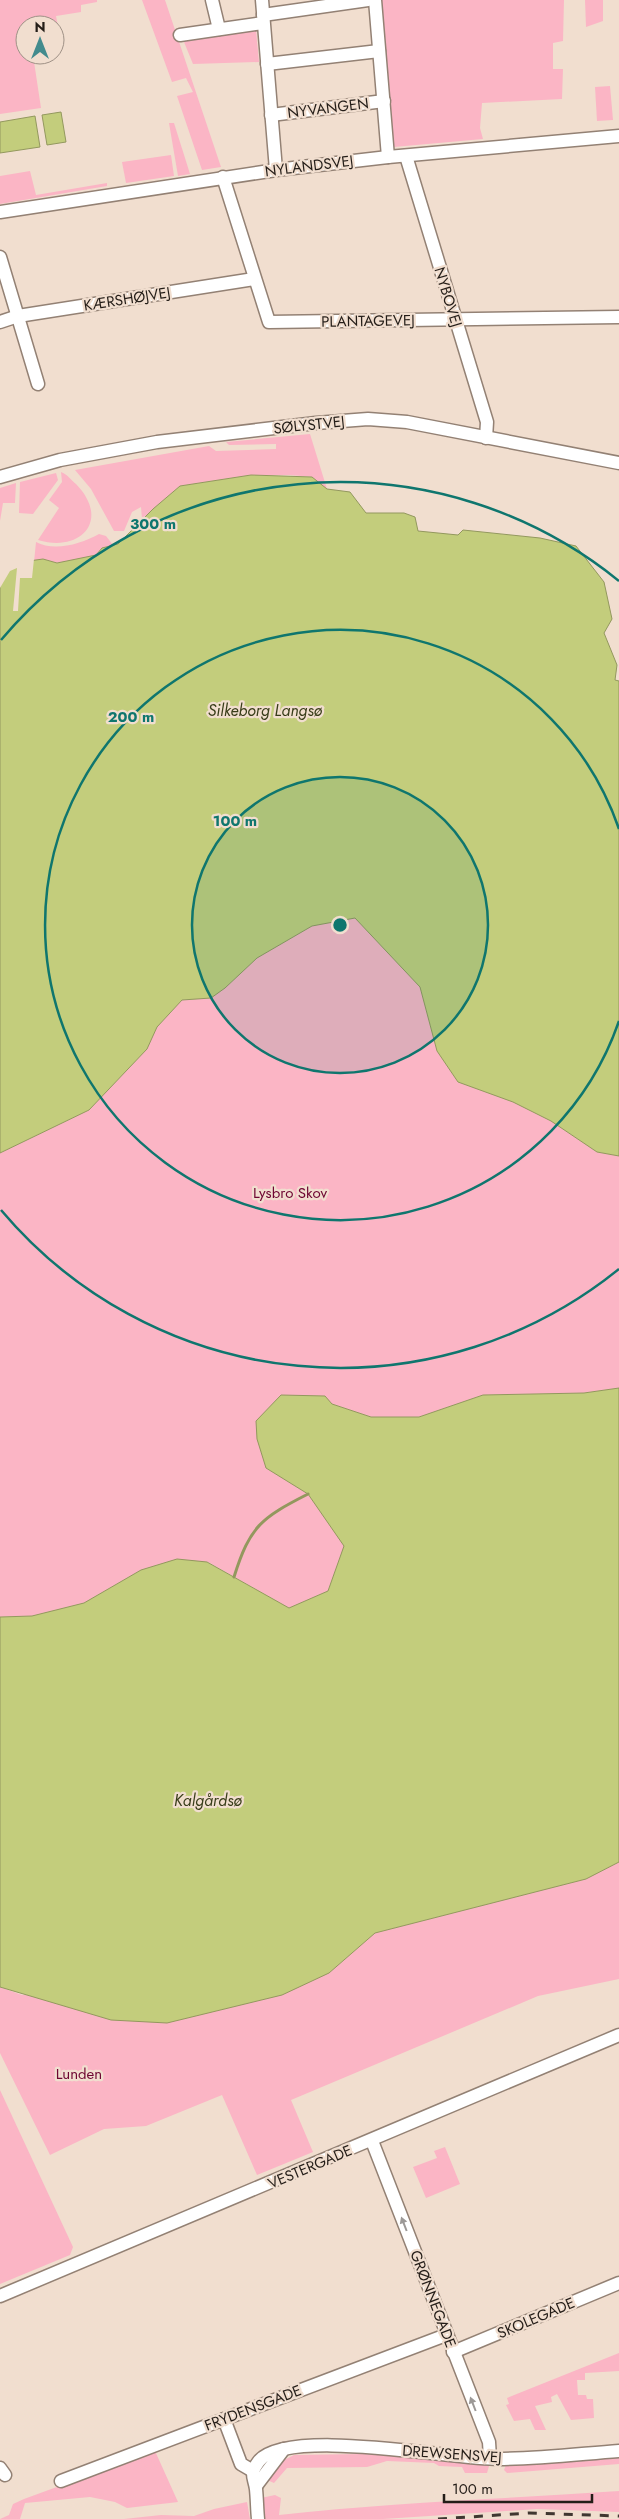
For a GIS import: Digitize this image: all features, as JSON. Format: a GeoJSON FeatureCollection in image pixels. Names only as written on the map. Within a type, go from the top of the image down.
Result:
{"type":"FeatureCollection","features":[{"type":"Feature","properties":{"kind":"street"},"geometry":{"type":"LineString","coordinates":[[212,0],[219,29]]}},
{"type":"Feature","properties":{"kind":"street","name":"NYVANGEN"},"geometry":{"type":"LineString","coordinates":[[262,0],[276,170]]}},
{"type":"Feature","properties":{"kind":"street"},"geometry":{"type":"LineString","coordinates":[[180,35],[368,0]]}},
{"type":"Feature","properties":{"kind":"street","name":"NYVANGEN"},"geometry":{"type":"LineString","coordinates":[[375,0],[388,157]]}},
{"type":"Feature","properties":{"kind":"street"},"geometry":{"type":"LineString","coordinates":[[267,64],[379,51]]}},
{"type":"Feature","properties":{"kind":"street","name":"NYVANGEN"},"geometry":{"type":"LineString","coordinates":[[271,115],[384,101]]}},
{"type":"Feature","properties":{"kind":"street","name":"NYLANDSVEJ"},"geometry":{"type":"LineString","coordinates":[[0,212],[276,170],[388,157],[619,136]]}},
{"type":"Feature","properties":{"kind":"street","name":"NYBOVEJ"},"geometry":{"type":"LineString","coordinates":[[406,156],[454,320],[487,422],[486,438]]}},
{"type":"Feature","properties":{"kind":"street","name":"PLANTAGEVEJ"},"geometry":{"type":"LineString","coordinates":[[222,177],[269,322],[619,317]]}},
{"type":"Feature","properties":{"kind":"street"},"geometry":{"type":"LineString","coordinates":[[0,256],[38,384]]}},
{"type":"Feature","properties":{"kind":"street","name":"KÆRSHØJVEJ"},"geometry":{"type":"LineString","coordinates":[[0,322],[18,316],[254,279]]}},
{"type":"Feature","properties":{"kind":"street","name":"SØLYSTVEJ"},"geometry":{"type":"LineString","coordinates":[[0,477],[60,460],[158,442],[316,423],[368,420],[407,422],[619,463]]}},
{"type":"Feature","properties":{"kind":"street","name":"VESTERGADE"},"geometry":{"type":"LineString","coordinates":[[0,2296],[372,2141],[619,2035]]}},
{"type":"Feature","properties":{"kind":"street","name":"GRØNNEGADE"},"geometry":{"type":"LineString","coordinates":[[372,2141],[488,2442],[490,2458]]}},
{"type":"Feature","properties":{"kind":"street","name":"SKOLEGADE"},"geometry":{"type":"LineString","coordinates":[[453,2352],[619,2283]]}},
{"type":"Feature","properties":{"kind":"street","name":"FRYDENSGADE"},"geometry":{"type":"LineString","coordinates":[[61,2481],[446,2335]]}},
{"type":"Feature","properties":{"kind":"street"},"geometry":{"type":"LineString","coordinates":[[224,2419],[241,2464],[253,2471],[252,2480],[256,2486],[258,2519]]}},
{"type":"Feature","properties":{"kind":"street","name":"DREWSENSVEJ"},"geometry":{"type":"LineString","coordinates":[[253,2471],[260,2460],[270,2453],[311,2445],[449,2453],[490,2458],[619,2450]]}},
{"type":"Feature","properties":{"kind":"street"},"geometry":{"type":"LineString","coordinates":[[256,2486],[284,2449]]}},
{"type":"Feature","properties":{"kind":"green space"},"geometry":{"type":"Polygon","coordinates":[[[0,0],[97,0],[97,2],[81,5],[81,12],[62,15],[15,15],[15,65],[35,65],[41,108],[0,114],[0,0]]]}},
{"type":"Feature","properties":{"kind":"green space"},"geometry":{"type":"Polygon","coordinates":[[[142,0],[165,0],[221,167],[202,170],[177,96],[193,92],[186,78],[172,82],[142,0]]]}},
{"type":"Feature","properties":{"kind":"green space"},"geometry":{"type":"Polygon","coordinates":[[[377,0],[564,0],[563,41],[553,43],[553,69],[563,69],[562,99],[482,103],[480,128],[483,139],[394,147],[390,142],[377,0]]]}},
{"type":"Feature","properties":{"kind":"green space"},"geometry":{"type":"Polygon","coordinates":[[[585,0],[603,0],[603,21],[586,27],[585,0]]]}},
{"type":"Feature","properties":{"kind":"green space"},"geometry":{"type":"Polygon","coordinates":[[[256,30],[259,62],[193,64],[184,42],[185,39],[256,30]]]}},
{"type":"Feature","properties":{"kind":"green space"},"geometry":{"type":"Polygon","coordinates":[[[610,86],[613,120],[597,121],[595,87],[610,86]]]}},
{"type":"Feature","properties":{"kind":"green space"},"geometry":{"type":"Polygon","coordinates":[[[169,123],[174,123],[190,174],[178,176],[169,123]]]}},
{"type":"Feature","properties":{"kind":"green space"},"geometry":{"type":"Polygon","coordinates":[[[171,155],[174,176],[126,183],[122,162],[171,155]]]}},
{"type":"Feature","properties":{"kind":"green space"},"geometry":{"type":"Polygon","coordinates":[[[30,171],[36,195],[107,183],[107,186],[0,204],[0,176],[30,171]]]}},
{"type":"Feature","properties":{"kind":"green space"},"geometry":{"type":"Polygon","coordinates":[[[310,434],[327,489],[312,477],[290,475],[251,475],[180,486],[142,519],[141,507],[132,512],[124,531],[114,531],[91,489],[75,470],[209,446],[216,451],[276,449],[276,444],[229,445],[226,442],[310,434]]]}},
{"type":"Feature","properties":{"kind":"green space"},"geometry":{"type":"Polygon","coordinates":[[[61,472],[76,484],[86,497],[91,510],[91,521],[86,530],[78,537],[67,542],[53,543],[38,540],[59,508],[49,500],[62,482],[61,472]]]}},
{"type":"Feature","properties":{"kind":"green space"},"geometry":{"type":"Polygon","coordinates":[[[56,473],[58,480],[33,514],[19,513],[20,482],[56,473]]]}},
{"type":"Feature","properties":{"kind":"green space"},"geometry":{"type":"Polygon","coordinates":[[[16,483],[15,503],[3,503],[0,521],[0,488],[16,483]]]}},
{"type":"Feature","properties":{"kind":"green space"},"geometry":{"type":"Polygon","coordinates":[[[99,534],[106,536],[113,545],[102,548],[96,555],[85,559],[57,563],[43,559],[34,562],[36,542],[51,546],[68,546],[99,534]]]}},
{"type":"Feature","properties":{"kind":"green space","name":"Lysbro Skov"},"geometry":{"type":"Polygon","coordinates":[[[355,918],[420,987],[437,1051],[458,1082],[513,1102],[551,1121],[597,1152],[619,1156],[619,1388],[584,1393],[483,1395],[419,1417],[371,1417],[332,1404],[266,1468],[308,1494],[345,1546],[328,1591],[289,1608],[208,1562],[141,1570],[84,1603],[32,1616],[0,1617],[0,1153],[89,1110],[147,1049],[157,1027],[182,1000],[211,998],[225,988],[257,958],[312,926],[355,918]]]}},
{"type":"Feature","properties":{"kind":"green space","name":"Lunden"},"geometry":{"type":"Polygon","coordinates":[[[619,1862],[619,1979],[538,1996],[291,2100],[313,2152],[257,2175],[222,2095],[146,2126],[104,2129],[50,2155],[0,2053],[0,1987],[22,1995],[329,1973],[375,1933],[586,1879],[619,1862]]]}},
{"type":"Feature","properties":{"kind":"green space"},"geometry":{"type":"Polygon","coordinates":[[[0,2090],[73,2247],[70,2255],[0,2284],[0,2090]]]}},
{"type":"Feature","properties":{"kind":"green space"},"geometry":{"type":"Polygon","coordinates":[[[445,2147],[460,2184],[426,2198],[413,2167],[437,2158],[434,2151],[445,2147]]]}},
{"type":"Feature","properties":{"kind":"green space"},"geometry":{"type":"Polygon","coordinates":[[[619,2353],[619,2371],[585,2373],[585,2380],[577,2380],[578,2395],[586,2395],[587,2399],[593,2399],[594,2418],[571,2420],[557,2394],[551,2397],[552,2402],[535,2406],[546,2430],[535,2430],[530,2419],[514,2421],[506,2405],[509,2404],[507,2398],[619,2353]]]}},
{"type":"Feature","properties":{"kind":"green space"},"geometry":{"type":"Polygon","coordinates":[[[155,2451],[178,2502],[127,2508],[115,2502],[90,2497],[25,2503],[20,2519],[0,2519],[9,2515],[13,2504],[24,2499],[155,2451]]]}},
{"type":"Feature","properties":{"kind":"green space"},"geometry":{"type":"Polygon","coordinates":[[[363,2454],[442,2458],[489,2466],[487,2473],[465,2473],[462,2467],[439,2466],[434,2463],[387,2461],[367,2467],[287,2468],[274,2483],[267,2480],[282,2461],[294,2455],[363,2454]]]}},
{"type":"Feature","properties":{"kind":"green space"},"geometry":{"type":"Polygon","coordinates":[[[619,2457],[619,2464],[507,2473],[504,2470],[506,2465],[619,2457]]]}},
{"type":"Feature","properties":{"kind":"green space"},"geometry":{"type":"Polygon","coordinates":[[[619,2491],[619,2512],[537,2509],[383,2519],[264,2519],[261,2498],[275,2495],[281,2498],[279,2515],[406,2504],[619,2491]]]}},
{"type":"Feature","properties":{"kind":"green space"},"geometry":{"type":"Polygon","coordinates":[[[247,2502],[250,2519],[124,2519],[161,2515],[194,2516],[214,2509],[247,2502]]]}},
{"type":"Feature","properties":{"kind":"water"},"geometry":{"type":"Polygon","coordinates":[[[61,112],[66,142],[47,145],[42,115],[61,112]]]}},
{"type":"Feature","properties":{"kind":"water"},"geometry":{"type":"Polygon","coordinates":[[[35,116],[40,147],[0,153],[0,122],[35,116]]]}},
{"type":"Feature","properties":{"kind":"water","name":"Silkeborg Langsø"},"geometry":{"type":"Polygon","coordinates":[[[251,475],[312,477],[327,489],[350,492],[366,513],[404,513],[415,517],[418,531],[458,535],[463,530],[540,538],[576,546],[604,582],[612,619],[604,633],[617,665],[615,680],[619,681],[619,1156],[597,1152],[551,1121],[513,1102],[458,1082],[437,1051],[420,987],[355,918],[312,926],[257,958],[225,988],[211,998],[182,1000],[157,1027],[147,1049],[89,1110],[0,1153],[0,565],[43,559],[57,563],[96,555],[102,548],[118,544],[153,509],[180,486],[251,475]]]}},
{"type":"Feature","properties":{"kind":"water","name":"Kalgårdsø"},"geometry":{"type":"Polygon","coordinates":[[[619,1388],[619,1862],[586,1879],[375,1933],[329,1973],[282,1995],[167,2023],[111,2020],[0,1987],[0,1617],[32,1616],[84,1603],[141,1570],[177,1559],[207,1562],[289,1608],[328,1591],[344,1546],[308,1494],[266,1468],[257,1439],[256,1421],[281,1395],[325,1396],[332,1404],[371,1417],[419,1417],[483,1395],[584,1393],[619,1388]]]}},
{"type":"Feature","properties":{"kind":"pier"},"geometry":{"type":"Polygon","coordinates":[[[34,559],[32,578],[20,578],[18,611],[13,611],[17,568],[10,571],[0,588],[0,562],[34,559]]]}},
{"type":"Feature","properties":{"kind":"waterway"},"geometry":{"type":"LineString","coordinates":[[234,1577],[246,1546],[259,1525],[279,1510],[308,1494]]}},
{"type":"Feature","properties":{"kind":"railway"},"geometry":{"type":"LineString","coordinates":[[438,2519],[529,2513],[619,2516]]}}]}
